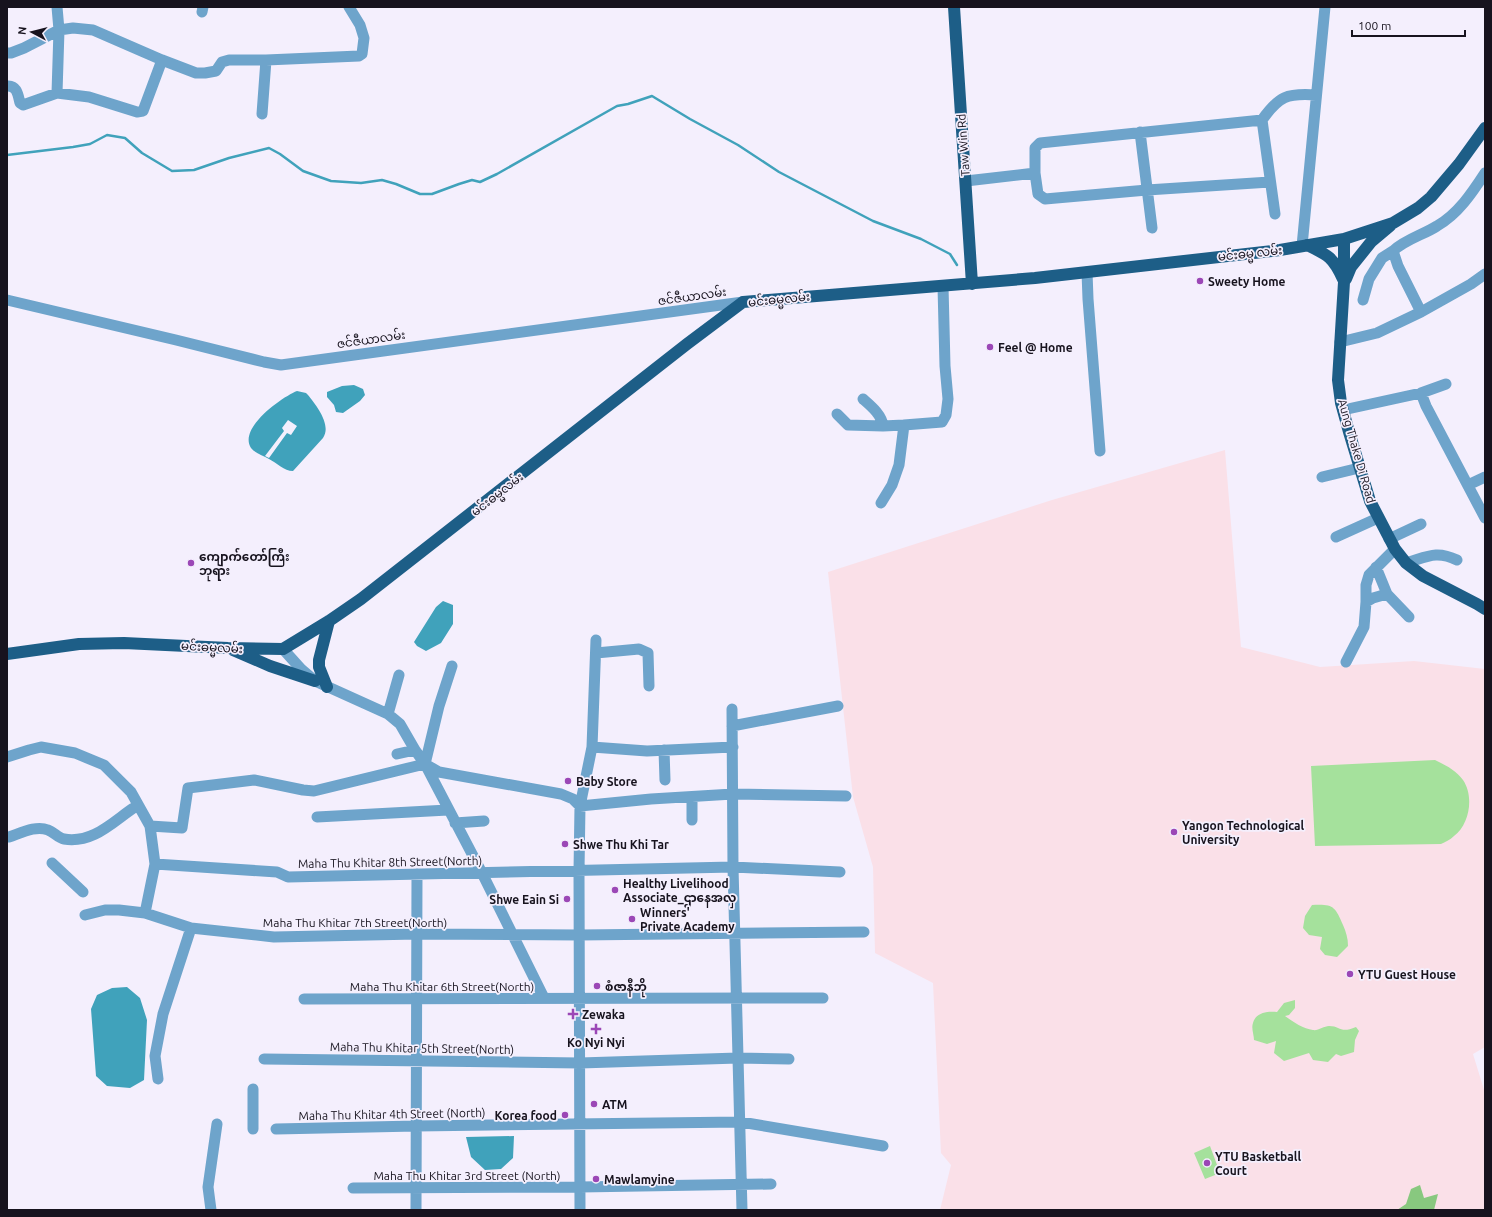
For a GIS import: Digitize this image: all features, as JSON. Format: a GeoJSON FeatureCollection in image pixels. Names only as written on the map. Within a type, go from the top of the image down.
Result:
{"type":"FeatureCollection","features":[{"type":"Feature","properties":{"kind":"main road","name":"Taw Win Rd"},"geometry":{"type":"LineString","coordinates":[[954,7],[972,284]]}},
{"type":"Feature","properties":{"kind":"main road","name":"မင်းဓမ္မ လမ်း"},"geometry":{"type":"LineString","coordinates":[[972,284],[1305,246],[1344,239],[1393,222],[1418,208],[1431,197],[1484,134]]}},
{"type":"Feature","properties":{"kind":"main road"},"geometry":{"type":"LineString","coordinates":[[1344,282],[1351,267],[1371,242],[1393,222]]}},
{"type":"Feature","properties":{"kind":"main road","name":"Aung Thake Di Road"},"geometry":{"type":"LineString","coordinates":[[1344,239],[1344,282],[1338,380],[1343,410],[1370,501],[1392,544],[1406,563],[1423,576],[1484,607]]}},
{"type":"Feature","properties":{"kind":"main road"},"geometry":{"type":"LineString","coordinates":[[1305,246],[1328,256],[1338,268],[1344,282]]}},
{"type":"Feature","properties":{"kind":"main road","name":"မင်းဓမ္မလမ်း"},"geometry":{"type":"LineString","coordinates":[[7,654],[79,644],[124,643],[228,648],[283,648],[361,599],[687,344],[743,302],[972,284]]}},
{"type":"Feature","properties":{"kind":"main road"},"geometry":{"type":"LineString","coordinates":[[327,687],[319,667],[319,660],[328,621]]}},
{"type":"Feature","properties":{"kind":"main road"},"geometry":{"type":"LineString","coordinates":[[228,648],[270,666],[315,681]]}},
{"type":"Feature","properties":{"kind":"street"},"geometry":{"type":"LineString","coordinates":[[57,7],[59,30],[58,93]]}},
{"type":"Feature","properties":{"kind":"street"},"geometry":{"type":"LineString","coordinates":[[7,52],[11,53],[24,48],[59,30],[74,28],[93,30],[196,73],[216,71],[222,62],[229,60],[266,60],[362,54],[364,38],[360,25],[350,7]]}},
{"type":"Feature","properties":{"kind":"street"},"geometry":{"type":"LineString","coordinates":[[1305,246],[1316,95],[1325,7]]}},
{"type":"Feature","properties":{"kind":"street"},"geometry":{"type":"LineString","coordinates":[[7,86],[12,86],[15,88],[20,103],[23,105],[58,93],[89,97],[137,112],[143,111],[162,60]]}},
{"type":"Feature","properties":{"kind":"street"},"geometry":{"type":"LineString","coordinates":[[262,114],[266,60]]}},
{"type":"Feature","properties":{"kind":"street"},"geometry":{"type":"LineString","coordinates":[[1275,214],[1262,120],[1272,105],[1287,97],[1299,94],[1316,95]]}},
{"type":"Feature","properties":{"kind":"street"},"geometry":{"type":"LineString","coordinates":[[1262,120],[1040,143],[1035,148],[1035,173],[1038,194],[1045,199],[1147,190],[1270,182]]}},
{"type":"Feature","properties":{"kind":"street"},"geometry":{"type":"LineString","coordinates":[[1140,132],[1152,228]]}},
{"type":"Feature","properties":{"kind":"street"},"geometry":{"type":"LineString","coordinates":[[966,181],[1035,173]]}},
{"type":"Feature","properties":{"kind":"street"},"geometry":{"type":"LineString","coordinates":[[1364,300],[1369,279],[1382,258],[1394,251],[1399,246],[1438,226],[1462,206],[1485,173]]}},
{"type":"Feature","properties":{"kind":"street"},"geometry":{"type":"LineString","coordinates":[[1394,251],[1398,266],[1421,312]]}},
{"type":"Feature","properties":{"kind":"street"},"geometry":{"type":"LineString","coordinates":[[1087,272],[1100,451]]}},
{"type":"Feature","properties":{"kind":"street"},"geometry":{"type":"LineString","coordinates":[[1340,342],[1377,332],[1421,312],[1471,284],[1485,274]]}},
{"type":"Feature","properties":{"kind":"street"},"geometry":{"type":"LineString","coordinates":[[837,414],[848,425],[904,426],[942,422],[946,415],[948,400],[945,366],[943,286]]}},
{"type":"Feature","properties":{"kind":"street","name":"ဇင်ဇီယာလမ်း"},"geometry":{"type":"LineString","coordinates":[[7,300],[281,365],[743,302]]}},
{"type":"Feature","properties":{"kind":"street"},"geometry":{"type":"LineString","coordinates":[[1343,410],[1421,393],[1446,384]]}},
{"type":"Feature","properties":{"kind":"street"},"geometry":{"type":"LineString","coordinates":[[1421,393],[1426,406],[1485,518]]}},
{"type":"Feature","properties":{"kind":"street"},"geometry":{"type":"LineString","coordinates":[[862,399],[873,407],[883,422],[883,426]]}},
{"type":"Feature","properties":{"kind":"street"},"geometry":{"type":"LineString","coordinates":[[881,503],[892,485],[899,465],[904,426]]}},
{"type":"Feature","properties":{"kind":"street"},"geometry":{"type":"LineString","coordinates":[[1322,477],[1359,468]]}},
{"type":"Feature","properties":{"kind":"street"},"geometry":{"type":"LineString","coordinates":[[1468,485],[1485,477]]}},
{"type":"Feature","properties":{"kind":"street"},"geometry":{"type":"LineString","coordinates":[[1336,537],[1378,518]]}},
{"type":"Feature","properties":{"kind":"street"},"geometry":{"type":"LineString","coordinates":[[1346,662],[1364,627],[1366,585],[1370,575],[1392,544],[1421,524]]}},
{"type":"Feature","properties":{"kind":"street"},"geometry":{"type":"LineString","coordinates":[[1406,563],[1436,554],[1447,555],[1457,560]]}},
{"type":"Feature","properties":{"kind":"street"},"geometry":{"type":"LineString","coordinates":[[1376,567],[1387,594],[1409,616]]}},
{"type":"Feature","properties":{"kind":"street"},"geometry":{"type":"LineString","coordinates":[[1366,602],[1373,598],[1387,594]]}},
{"type":"Feature","properties":{"kind":"street"},"geometry":{"type":"LineString","coordinates":[[580,1210],[580,935],[578,871],[580,806],[592,747],[596,640]]}},
{"type":"Feature","properties":{"kind":"street"},"geometry":{"type":"LineString","coordinates":[[283,648],[301,669],[315,681],[388,714],[400,724],[414,750],[425,764],[482,873],[544,998]]}},
{"type":"Feature","properties":{"kind":"street"},"geometry":{"type":"LineString","coordinates":[[596,653],[639,649],[648,653],[649,686]]}},
{"type":"Feature","properties":{"kind":"street"},"geometry":{"type":"LineString","coordinates":[[425,764],[439,706],[452,666]]}},
{"type":"Feature","properties":{"kind":"street"},"geometry":{"type":"LineString","coordinates":[[388,714],[399,675]]}},
{"type":"Feature","properties":{"kind":"street"},"geometry":{"type":"LineString","coordinates":[[732,726],[838,706]]}},
{"type":"Feature","properties":{"kind":"street"},"geometry":{"type":"LineString","coordinates":[[732,709],[742,1210]]}},
{"type":"Feature","properties":{"kind":"street"},"geometry":{"type":"LineString","coordinates":[[7,758],[42,747],[75,754],[104,766],[132,792],[150,826],[155,864],[145,913]]}},
{"type":"Feature","properties":{"kind":"street"},"geometry":{"type":"LineString","coordinates":[[592,747],[647,751],[733,747]]}},
{"type":"Feature","properties":{"kind":"street"},"geometry":{"type":"LineString","coordinates":[[397,754],[414,750]]}},
{"type":"Feature","properties":{"kind":"street"},"geometry":{"type":"LineString","coordinates":[[664,750],[665,780]]}},
{"type":"Feature","properties":{"kind":"street"},"geometry":{"type":"LineString","coordinates":[[150,826],[182,828],[188,788],[254,780],[314,791],[425,764],[439,772],[561,794],[573,799],[580,806]]}},
{"type":"Feature","properties":{"kind":"street"},"geometry":{"type":"LineString","coordinates":[[580,806],[651,799],[733,794],[846,796]]}},
{"type":"Feature","properties":{"kind":"street"},"geometry":{"type":"LineString","coordinates":[[692,797],[692,820]]}},
{"type":"Feature","properties":{"kind":"street"},"geometry":{"type":"LineString","coordinates":[[9,837],[33,829],[48,829],[63,839],[76,839],[94,836],[112,825],[124,814],[138,805]]}},
{"type":"Feature","properties":{"kind":"street"},"geometry":{"type":"LineString","coordinates":[[317,817],[448,810]]}},
{"type":"Feature","properties":{"kind":"street"},"geometry":{"type":"LineString","coordinates":[[455,823],[484,821]]}},
{"type":"Feature","properties":{"kind":"street"},"geometry":{"type":"LineString","coordinates":[[52,863],[83,892]]}},
{"type":"Feature","properties":{"kind":"street","name":"Maha Thu Khitar 8th Street(North)"},"geometry":{"type":"LineString","coordinates":[[155,864],[193,868],[276,872],[288,877],[734,868],[840,872]]}},
{"type":"Feature","properties":{"kind":"street"},"geometry":{"type":"LineString","coordinates":[[416,1210],[417,874]]}},
{"type":"Feature","properties":{"kind":"street","name":"Maha Thu Khitar 7th Street(North)"},"geometry":{"type":"LineString","coordinates":[[85,915],[106,910],[145,913],[191,928],[274,937],[417,934],[512,936],[864,932]]}},
{"type":"Feature","properties":{"kind":"street"},"geometry":{"type":"LineString","coordinates":[[158,1079],[155,1056],[163,1014],[191,928]]}},
{"type":"Feature","properties":{"kind":"street","name":"Maha Thu Khitar 6th Street(North)"},"geometry":{"type":"LineString","coordinates":[[304,999],[823,998]]}},
{"type":"Feature","properties":{"kind":"street","name":"Maha Thu Khitar 5th Street(North)"},"geometry":{"type":"LineString","coordinates":[[264,1059],[580,1063],[738,1058],[789,1058]]}},
{"type":"Feature","properties":{"kind":"street"},"geometry":{"type":"LineString","coordinates":[[253,1129],[254,1089]]}},
{"type":"Feature","properties":{"kind":"street","name":"Maha Thu Khitar 4th Street (North)"},"geometry":{"type":"LineString","coordinates":[[276,1129],[741,1122],[883,1146]]}},
{"type":"Feature","properties":{"kind":"street"},"geometry":{"type":"LineString","coordinates":[[211,1210],[208,1187],[217,1124]]}},
{"type":"Feature","properties":{"kind":"street","name":"Maha Thu Khitar 3rd Street (North)"},"geometry":{"type":"LineString","coordinates":[[353,1188],[772,1184]]}},
{"type":"Feature","properties":{"kind":"shaded area","name":"Yangon Technological University"},"geometry":{"type":"Polygon","coordinates":[[[1225,450],[1241,647],[1320,667],[1414,661],[1485,669],[1485,1047],[1473,1054],[1485,1093],[1485,1210],[940,1210],[951,1165],[941,1153],[933,983],[875,953],[873,867],[853,797],[828,572],[1052,500],[1225,450]]]}},
{"type":"Feature","properties":{"kind":"green space"},"geometry":{"type":"Polygon","coordinates":[[[1435,760],[1450,768],[1460,776],[1468,794],[1469,810],[1467,817],[1459,831],[1451,839],[1441,844],[1315,846],[1311,766],[1435,760]]]}},
{"type":"Feature","properties":{"kind":"green space"},"geometry":{"type":"Polygon","coordinates":[[[1312,905],[1329,906],[1338,914],[1347,935],[1348,946],[1337,957],[1325,955],[1320,949],[1322,937],[1309,935],[1303,928],[1305,916],[1312,905]]]}},
{"type":"Feature","properties":{"kind":"green space"},"geometry":{"type":"Polygon","coordinates":[[[1295,1000],[1295,1008],[1289,1015],[1285,1016],[1302,1027],[1315,1030],[1333,1026],[1347,1030],[1356,1027],[1359,1031],[1355,1040],[1354,1052],[1341,1056],[1336,1054],[1328,1062],[1313,1060],[1309,1053],[1284,1061],[1274,1053],[1276,1041],[1267,1044],[1254,1040],[1252,1025],[1257,1016],[1266,1012],[1277,1012],[1284,1003],[1295,1000]]]}},
{"type":"Feature","properties":{"kind":"green space","name":"YTU Basketball Court"},"geometry":{"type":"Polygon","coordinates":[[[1210,1146],[1220,1173],[1205,1179],[1194,1153],[1210,1146]]]}},
{"type":"Feature","properties":{"kind":"green space"},"geometry":{"type":"Polygon","coordinates":[[[1420,1185],[1424,1198],[1438,1194],[1434,1210],[1397,1210],[1406,1204],[1411,1189],[1420,1185]]]}},
{"type":"Feature","properties":{"kind":"water"},"geometry":{"type":"Polygon","coordinates":[[[354,385],[363,389],[365,395],[360,401],[343,413],[336,412],[334,405],[327,397],[327,392],[342,386],[354,385]]]}},
{"type":"Feature","properties":{"kind":"water"},"geometry":{"type":"Polygon","coordinates":[[[297,391],[306,393],[311,399],[322,415],[326,427],[323,438],[293,471],[290,471],[255,452],[251,448],[249,440],[256,423],[264,414],[272,406],[297,391]]]}},
{"type":"Feature","properties":{"kind":"water"},"geometry":{"type":"Polygon","coordinates":[[[443,601],[453,605],[453,624],[441,643],[426,651],[417,646],[414,642],[436,607],[443,601]]]}},
{"type":"Feature","properties":{"kind":"water"},"geometry":{"type":"Polygon","coordinates":[[[127,987],[140,998],[147,1020],[144,1080],[130,1088],[107,1086],[96,1076],[91,1009],[97,995],[112,988],[127,987]]]}},
{"type":"Feature","properties":{"kind":"water"},"geometry":{"type":"Polygon","coordinates":[[[514,1136],[513,1158],[501,1169],[485,1170],[471,1157],[466,1137],[514,1136]]]}},
{"type":"Feature","properties":{"kind":"pier"},"geometry":{"type":"Polygon","coordinates":[[[288,420],[297,426],[291,435],[287,433],[269,458],[265,456],[284,431],[282,428],[288,420]]]}},
{"type":"Feature","properties":{"kind":"waterway"},"geometry":{"type":"LineString","coordinates":[[7,155],[90,144],[107,135],[125,138],[142,153],[172,171],[194,170],[229,158],[269,148],[303,171],[331,181],[361,183],[382,180],[420,194],[432,194],[472,180],[480,182],[497,174],[617,106],[652,96],[738,145],[779,172],[873,221],[921,239],[950,254],[957,265]]}},
{"type":"Feature","properties":{"kind":"place","name":"Sweety Home"},"geometry":{"type":"Point","coordinates":[1200,281]}},
{"type":"Feature","properties":{"kind":"place","name":"Feel @ Home"},"geometry":{"type":"Point","coordinates":[990,347]}},
{"type":"Feature","properties":{"kind":"place","name":"ကျောက်တော်ကြီး ဘုရား"},"geometry":{"type":"Point","coordinates":[191,563]}},
{"type":"Feature","properties":{"kind":"place","name":"Baby Store"},"geometry":{"type":"Point","coordinates":[568,781]}},
{"type":"Feature","properties":{"kind":"place","name":"Yangon Technological University"},"geometry":{"type":"Point","coordinates":[1174,832]}},
{"type":"Feature","properties":{"kind":"place","name":"Shwe Thu Khi Tar"},"geometry":{"type":"Point","coordinates":[565,844]}},
{"type":"Feature","properties":{"kind":"place","name":"Healthy Livelihood Associate_ဌာနေအလှ"},"geometry":{"type":"Point","coordinates":[615,890]}},
{"type":"Feature","properties":{"kind":"place","name":"Shwe Eain Si"},"geometry":{"type":"Point","coordinates":[567,899]}},
{"type":"Feature","properties":{"kind":"place","name":"Winners' Private Academy"},"geometry":{"type":"Point","coordinates":[632,919]}},
{"type":"Feature","properties":{"kind":"place","name":"YTU Guest House"},"geometry":{"type":"Point","coordinates":[1350,974]}},
{"type":"Feature","properties":{"kind":"place","name":"စံဇာနီဘို"},"geometry":{"type":"Point","coordinates":[597,986]}},
{"type":"Feature","properties":{"kind":"place","name":"Zewaka"},"geometry":{"type":"Point","coordinates":[573,1014]}},
{"type":"Feature","properties":{"kind":"place","name":"Ko Nyi Nyi"},"geometry":{"type":"Point","coordinates":[596,1029]}},
{"type":"Feature","properties":{"kind":"place","name":"ATM"},"geometry":{"type":"Point","coordinates":[594,1104]}},
{"type":"Feature","properties":{"kind":"place","name":"Korea food"},"geometry":{"type":"Point","coordinates":[565,1115]}},
{"type":"Feature","properties":{"kind":"place","name":"YTU Basketball Court"},"geometry":{"type":"Point","coordinates":[1207,1163]}},
{"type":"Feature","properties":{"kind":"place","name":"Mawlamyine"},"geometry":{"type":"Point","coordinates":[596,1179]}}]}
